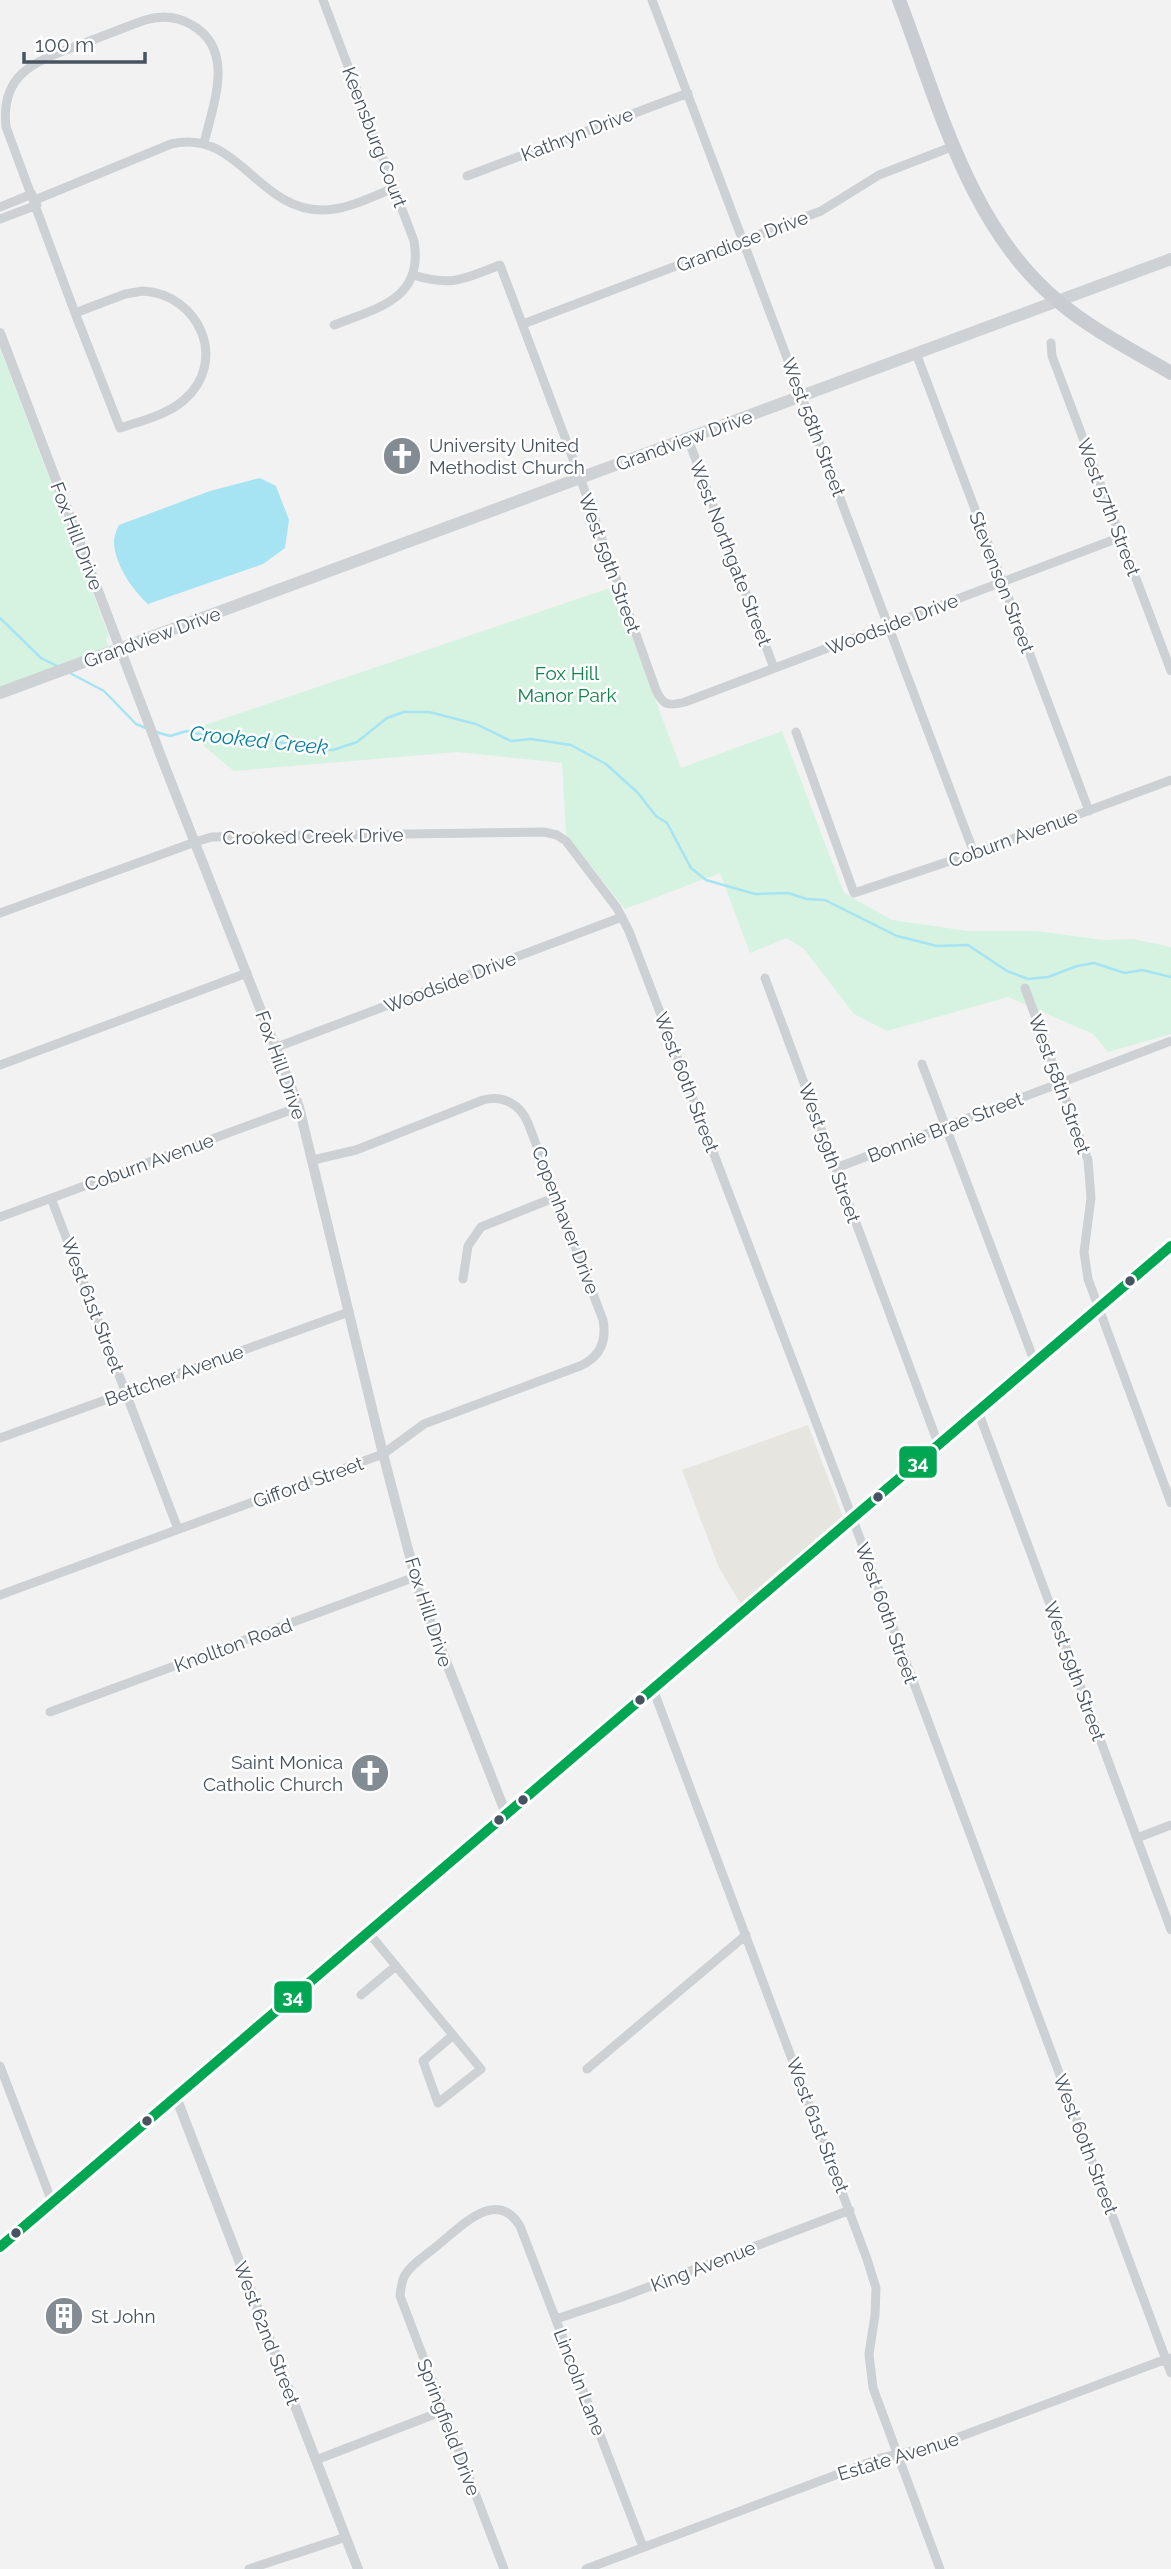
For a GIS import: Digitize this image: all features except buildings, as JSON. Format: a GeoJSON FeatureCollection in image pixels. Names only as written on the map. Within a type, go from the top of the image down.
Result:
{"type":"FeatureCollection","features":[{"type":"Feature","properties":{"kind":"main road"},"geometry":{"type":"LineString","coordinates":[[899,0],[970,184],[990,219],[1025,267],[1058,301],[1171,373]]}},
{"type":"Feature","properties":{"kind":"main road","name":"Grandview Drive"},"geometry":{"type":"LineString","coordinates":[[0,693],[1171,259]]}},
{"type":"Feature","properties":{"kind":"main road"},"geometry":{"type":"LineString","coordinates":[[0,2247],[1171,1246]]}},
{"type":"Feature","properties":{"kind":"street","name":"Keensburg Court"},"geometry":{"type":"LineString","coordinates":[[323,0],[414,240],[416,256],[412,275]]}},
{"type":"Feature","properties":{"kind":"street","name":"West 58th Street"},"geometry":{"type":"LineString","coordinates":[[652,0],[974,853]]}},
{"type":"Feature","properties":{"kind":"street"},"geometry":{"type":"LineString","coordinates":[[75,313],[135,292],[158,293],[175,300],[192,314],[204,337],[205,364],[195,388],[186,399],[170,409],[120,428],[75,313],[5,123],[4,102],[13,81],[36,61],[152,18],[167,17],[185,21],[203,33],[218,58],[219,77],[204,143]]}},
{"type":"Feature","properties":{"kind":"street","name":"Kathryn Drive"},"geometry":{"type":"LineString","coordinates":[[467,176],[688,93]]}},
{"type":"Feature","properties":{"kind":"street"},"geometry":{"type":"LineString","coordinates":[[0,219],[35,200],[171,144],[187,141],[204,143],[224,151],[276,196],[303,208],[336,209],[394,188]]}},
{"type":"Feature","properties":{"kind":"street","name":"Grandiose Drive"},"geometry":{"type":"LineString","coordinates":[[523,324],[827,209],[879,175],[954,146]]}},
{"type":"Feature","properties":{"kind":"street"},"geometry":{"type":"LineString","coordinates":[[0,207],[35,200]]}},
{"type":"Feature","properties":{"kind":"street","name":"West 59th Street"},"geometry":{"type":"LineString","coordinates":[[412,275],[438,282],[453,282],[500,265],[663,703]]}},
{"type":"Feature","properties":{"kind":"street"},"geometry":{"type":"LineString","coordinates":[[334,325],[390,303],[401,293],[412,275]]}},
{"type":"Feature","properties":{"kind":"street","name":"Fox Hill Drive"},"geometry":{"type":"LineString","coordinates":[[0,333],[167,772],[299,1107],[415,1577],[441,1654],[506,1814]]}},
{"type":"Feature","properties":{"kind":"street","name":"West 57th Street"},"geometry":{"type":"LineString","coordinates":[[1051,343],[1052,356],[1171,671]]}},
{"type":"Feature","properties":{"kind":"street","name":"Stevenson Street"},"geometry":{"type":"LineString","coordinates":[[916,353],[1089,811]]}},
{"type":"Feature","properties":{"kind":"street","name":"West Northgate Street"},"geometry":{"type":"LineString","coordinates":[[688,439],[774,668]]}},
{"type":"Feature","properties":{"kind":"street","name":"Woodside Drive"},"geometry":{"type":"LineString","coordinates":[[663,703],[672,705],[685,702],[1121,537]]}},
{"type":"Feature","properties":{"kind":"street","name":"Coburn Avenue"},"geometry":{"type":"LineString","coordinates":[[796,732],[854,893],[974,853],[1171,780]]}},
{"type":"Feature","properties":{"kind":"street","name":"Crooked Creek Drive"},"geometry":{"type":"LineString","coordinates":[[0,913],[195,842],[217,837],[554,834]]}},
{"type":"Feature","properties":{"kind":"street","name":"West 60th Street"},"geometry":{"type":"LineString","coordinates":[[554,834],[566,841],[622,917],[629,931],[1168,2358],[1171,2373]]}},
{"type":"Feature","properties":{"kind":"street","name":"Woodside Drive"},"geometry":{"type":"LineString","coordinates":[[277,1047],[622,917]]}},
{"type":"Feature","properties":{"kind":"street"},"geometry":{"type":"LineString","coordinates":[[0,1065],[247,973]]}},
{"type":"Feature","properties":{"kind":"street","name":"West 59th Street"},"geometry":{"type":"LineString","coordinates":[[765,978],[939,1446]]}},
{"type":"Feature","properties":{"kind":"street","name":"West 58th Street"},"geometry":{"type":"LineString","coordinates":[[1025,988],[1090,1168],[1091,1198],[1084,1252],[1088,1279],[1171,1503]]}},
{"type":"Feature","properties":{"kind":"street","name":"Bonnie Brae Street"},"geometry":{"type":"LineString","coordinates":[[836,1168],[1171,1041]]}},
{"type":"Feature","properties":{"kind":"street"},"geometry":{"type":"LineString","coordinates":[[922,1064],[1035,1363]]}},
{"type":"Feature","properties":{"kind":"street","name":"Copenhaver Drive"},"geometry":{"type":"LineString","coordinates":[[313,1160],[356,1150],[481,1100],[496,1098],[510,1101],[525,1116],[603,1320],[605,1330],[602,1346]]}},
{"type":"Feature","properties":{"kind":"street","name":"Coburn Avenue"},"geometry":{"type":"LineString","coordinates":[[0,1217],[299,1107]]}},
{"type":"Feature","properties":{"kind":"street"},"geometry":{"type":"LineString","coordinates":[[463,1279],[468,1246],[481,1227],[556,1197]]}},
{"type":"Feature","properties":{"kind":"street","name":"West 61st Street"},"geometry":{"type":"LineString","coordinates":[[51,1198],[178,1529]]}},
{"type":"Feature","properties":{"kind":"street","name":"Bettcher Avenue"},"geometry":{"type":"LineString","coordinates":[[0,1438],[349,1311]]}},
{"type":"Feature","properties":{"kind":"street","name":"Gifford Street"},"geometry":{"type":"LineString","coordinates":[[0,1595],[383,1454],[424,1424],[580,1366],[592,1359],[602,1346]]}},
{"type":"Feature","properties":{"kind":"street","name":"West 59th Street"},"geometry":{"type":"LineString","coordinates":[[978,1412],[1171,1930]]}},
{"type":"Feature","properties":{"kind":"street","name":"Knollton Road"},"geometry":{"type":"LineString","coordinates":[[50,1712],[415,1577]]}},
{"type":"Feature","properties":{"kind":"street","name":"West 61st Street"},"geometry":{"type":"LineString","coordinates":[[653,1689],[850,2210],[876,2288],[876,2309],[870,2346],[872,2382],[937,2568]]}},
{"type":"Feature","properties":{"kind":"street"},"geometry":{"type":"LineString","coordinates":[[1137,1838],[1171,1825]]}},
{"type":"Feature","properties":{"kind":"street"},"geometry":{"type":"LineString","coordinates":[[368,1932],[396,1966],[453,2035],[481,2069],[440,2103],[423,2061],[453,2035]]}},
{"type":"Feature","properties":{"kind":"street"},"geometry":{"type":"LineString","coordinates":[[587,2069],[746,1935]]}},
{"type":"Feature","properties":{"kind":"street"},"geometry":{"type":"LineString","coordinates":[[361,1995],[396,1966]]}},
{"type":"Feature","properties":{"kind":"street"},"geometry":{"type":"LineString","coordinates":[[0,2066],[52,2202]]}},
{"type":"Feature","properties":{"kind":"street","name":"West 62nd Street"},"geometry":{"type":"LineString","coordinates":[[176,2097],[358,2569]]}},
{"type":"Feature","properties":{"kind":"street","name":"Lincoln Lane"},"geometry":{"type":"LineString","coordinates":[[401,2284],[409,2269],[478,2213],[499,2210],[515,2219],[520,2226],[643,2547]]}},
{"type":"Feature","properties":{"kind":"street","name":"King Avenue"},"geometry":{"type":"LineString","coordinates":[[556,2319],[622,2297],[850,2210]]}},
{"type":"Feature","properties":{"kind":"street","name":"Springfield Drive"},"geometry":{"type":"LineString","coordinates":[[401,2284],[402,2304],[504,2569]]}},
{"type":"Feature","properties":{"kind":"street","name":"Estate Avenue"},"geometry":{"type":"LineString","coordinates":[[586,2569],[881,2458],[935,2446],[1168,2358]]}},
{"type":"Feature","properties":{"kind":"street"},"geometry":{"type":"LineString","coordinates":[[316,2460],[443,2411]]}},
{"type":"Feature","properties":{"kind":"street"},"geometry":{"type":"LineString","coordinates":[[248,2569],[346,2537]]}},
{"type":"Feature","properties":{"kind":"shaded area"},"geometry":{"type":"Polygon","coordinates":[[[808,1425],[843,1517],[741,1604],[719,1568],[682,1470],[808,1425]]]}},
{"type":"Feature","properties":{"kind":"green space"},"geometry":{"type":"Polygon","coordinates":[[[0,348],[109,636],[106,640],[109,647],[0,689],[0,348]]]}},
{"type":"Feature","properties":{"kind":"green space","name":"Fox Hill Manor Park"},"geometry":{"type":"Polygon","coordinates":[[[613,587],[681,768],[782,731],[844,893],[892,920],[968,931],[1037,931],[1103,940],[1133,939],[1171,947],[1171,1034],[1108,1052],[1093,1034],[1008,997],[887,1031],[854,1014],[804,949],[787,938],[750,953],[720,873],[625,909],[566,834],[562,763],[457,752],[234,771],[204,746],[196,728],[613,587]]]}},
{"type":"Feature","properties":{"kind":"water"},"geometry":{"type":"Polygon","coordinates":[[[260,478],[276,486],[289,520],[285,548],[263,564],[148,604],[130,584],[117,558],[114,541],[119,525],[210,491],[260,478]]]}},
{"type":"Feature","properties":{"kind":"waterway","name":"Crooked Creek"},"geometry":{"type":"LineString","coordinates":[[0,618],[41,658],[59,667]]}},
{"type":"Feature","properties":{"kind":"waterway","name":"Crooked Creek"},"geometry":{"type":"LineString","coordinates":[[68,672],[104,691],[136,724],[146,728]]}},
{"type":"Feature","properties":{"kind":"waterway","name":"Crooked Creek"},"geometry":{"type":"LineString","coordinates":[[156,732],[170,736],[187,731],[227,741],[257,737],[314,750],[333,750],[357,742],[387,718],[404,712],[429,712],[476,724],[511,741],[531,739],[571,745],[606,764],[638,793],[656,816],[667,823],[691,868],[706,880],[755,894],[788,893],[807,899],[825,900],[897,936],[937,946],[968,945],[1007,971],[1028,979],[1048,977],[1094,963],[1125,973],[1142,970],[1171,977]]}},
{"type":"Feature","properties":{"kind":"transit line","name":"34"},"geometry":{"type":"LineString","coordinates":[[0,2247],[1171,1246]]}},
{"type":"Feature","properties":{"kind":"place","name":"University United Methodist Church"},"geometry":{"type":"Point","coordinates":[402,456]}},
{"type":"Feature","properties":{"kind":"place","name":"Saint Monica Catholic Church"},"geometry":{"type":"Point","coordinates":[370,1773]}},
{"type":"Feature","properties":{"kind":"place","name":"St John"},"geometry":{"type":"Point","coordinates":[64,2316]}}]}
